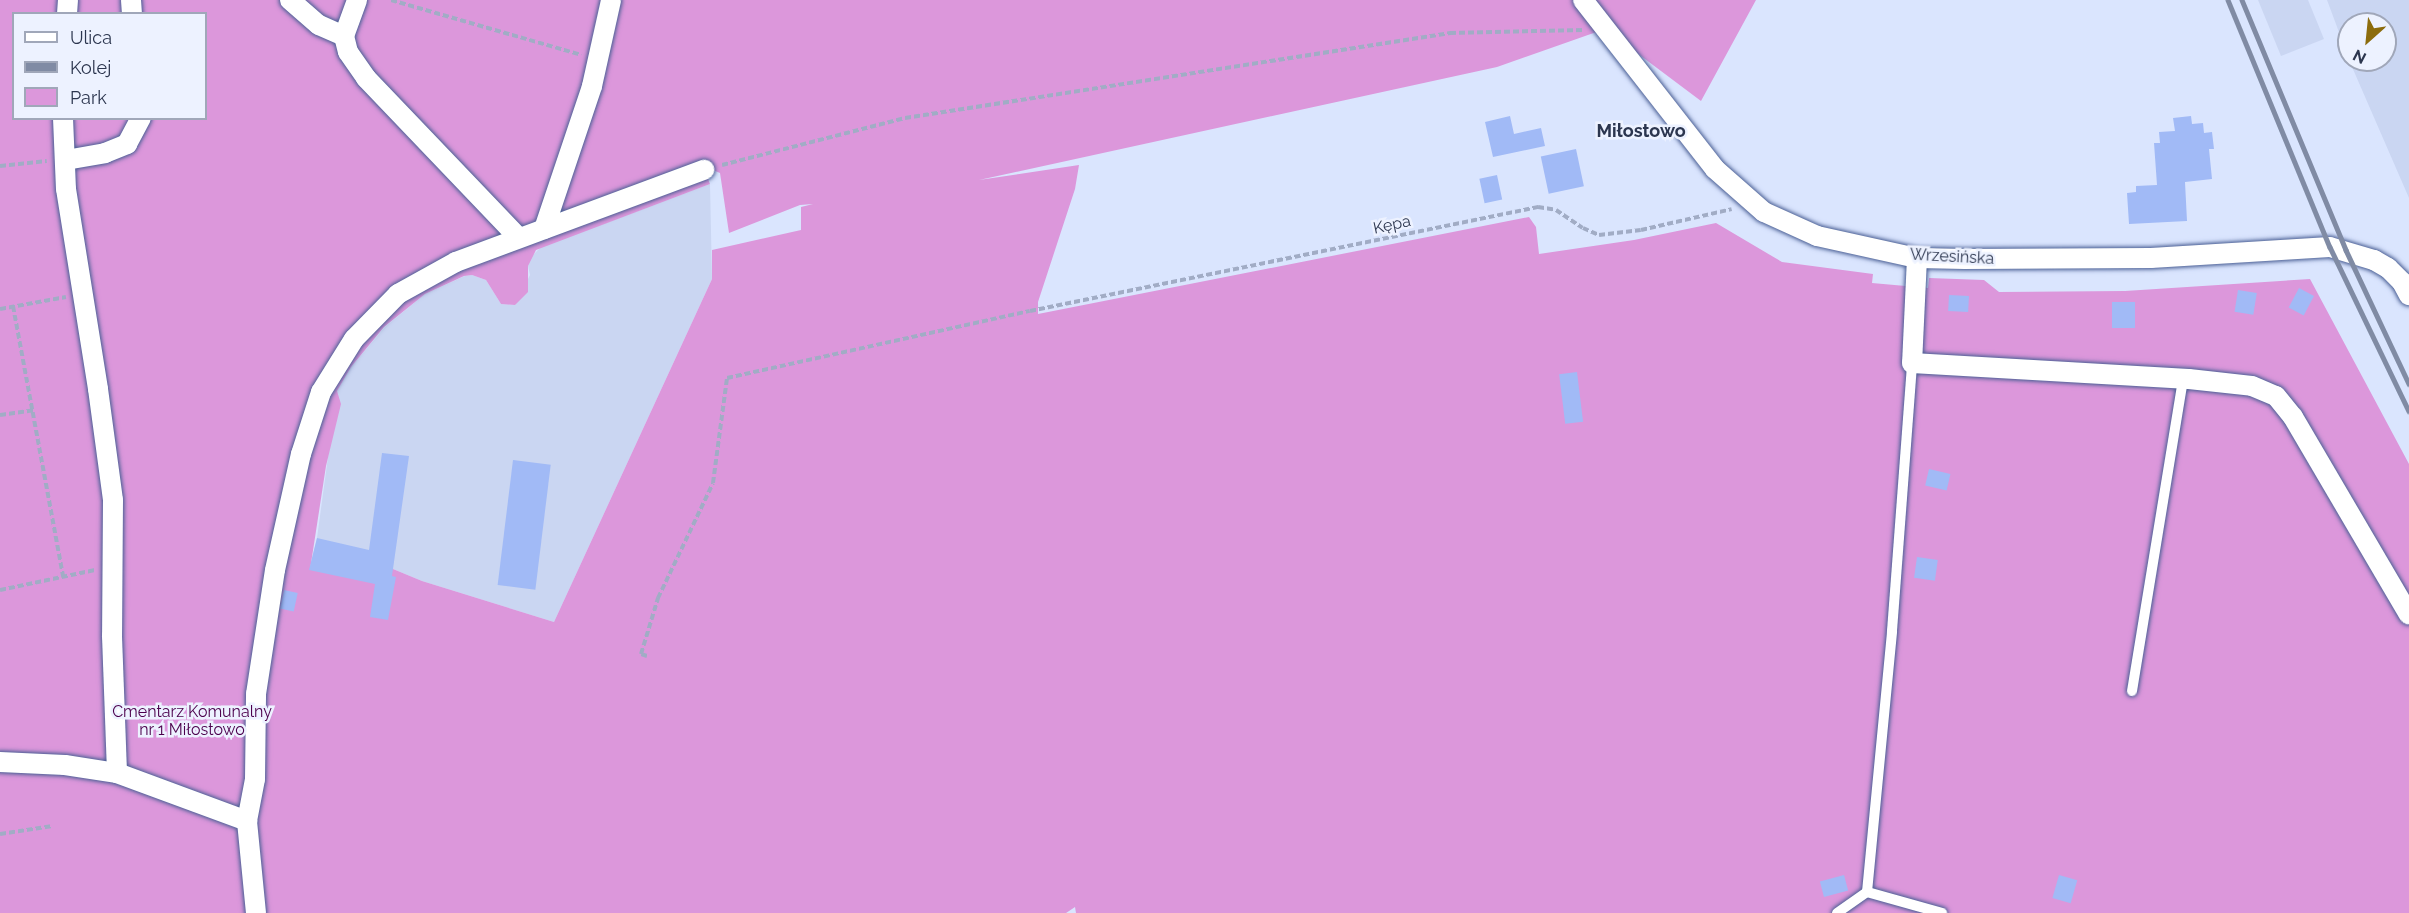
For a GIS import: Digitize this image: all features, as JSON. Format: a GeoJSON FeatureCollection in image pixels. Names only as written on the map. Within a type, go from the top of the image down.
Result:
{"type":"FeatureCollection","features":[{"type":"Feature","properties":{"kind":"street"},"geometry":{"type":"LineString","coordinates":[[290,0],[319,25],[344,36]]}},
{"type":"Feature","properties":{"kind":"street"},"geometry":{"type":"LineString","coordinates":[[357,0],[344,36],[348,52],[366,78],[519,238]]}},
{"type":"Feature","properties":{"kind":"street"},"geometry":{"type":"LineString","coordinates":[[544,229],[570,155],[599,60],[611,0]]}},
{"type":"Feature","properties":{"kind":"street","name":"Wrzesińska"},"geometry":{"type":"LineString","coordinates":[[1583,0],[1692,143],[1715,169],[1754,205],[1788,224],[1817,236],[1917,258],[2046,261],[2151,258],[2323,246],[2346,250],[2381,264],[2402,282],[2409,295]]}},
{"type":"Feature","properties":{"kind":"street"},"geometry":{"type":"LineString","coordinates":[[63,120],[66,189],[98,389],[112,500],[114,566],[112,636],[117,773]]}},
{"type":"Feature","properties":{"kind":"street"},"geometry":{"type":"LineString","coordinates":[[66,160],[105,153],[127,144],[142,120]]}},
{"type":"Feature","properties":{"kind":"street"},"geometry":{"type":"LineString","coordinates":[[256,913],[247,821],[255,778],[256,694],[275,570],[301,454],[321,392],[354,339],[398,294],[456,262],[704,170]]}},
{"type":"Feature","properties":{"kind":"street"},"geometry":{"type":"LineString","coordinates":[[1917,258],[1912,363],[2183,379],[2252,386],[2265,390],[2284,405],[2409,615]]}},
{"type":"Feature","properties":{"kind":"street"},"geometry":{"type":"LineString","coordinates":[[0,762],[65,765],[117,773],[247,821]]}},
{"type":"Feature","properties":{"kind":"lane"},"geometry":{"type":"LineString","coordinates":[[1838,913],[1867,892],[1892,631],[1912,363]]}},
{"type":"Feature","properties":{"kind":"lane"},"geometry":{"type":"LineString","coordinates":[[2132,691],[2183,379]]}},
{"type":"Feature","properties":{"kind":"lane"},"geometry":{"type":"LineString","coordinates":[[1867,892],[1942,913]]}},
{"type":"Feature","properties":{"kind":"path"},"geometry":{"type":"LineString","coordinates":[[394,0],[599,60]]}},
{"type":"Feature","properties":{"kind":"path"},"geometry":{"type":"LineString","coordinates":[[704,170],[905,118],[1450,33],[1605,29]]}},
{"type":"Feature","properties":{"kind":"path"},"geometry":{"type":"LineString","coordinates":[[0,166],[66,160]]}},
{"type":"Feature","properties":{"kind":"path","name":"Kępa"},"geometry":{"type":"LineString","coordinates":[[647,656],[641,654],[658,598],[713,483],[727,378],[1029,311],[1538,207],[1556,210],[1582,228],[1599,235],[1641,230],[1754,205]]}},
{"type":"Feature","properties":{"kind":"path"},"geometry":{"type":"LineString","coordinates":[[0,309],[81,294]]}},
{"type":"Feature","properties":{"kind":"path"},"geometry":{"type":"LineString","coordinates":[[13,306],[63,577]]}},
{"type":"Feature","properties":{"kind":"path"},"geometry":{"type":"LineString","coordinates":[[0,416],[34,410]]}},
{"type":"Feature","properties":{"kind":"path"},"geometry":{"type":"LineString","coordinates":[[0,590],[114,566]]}},
{"type":"Feature","properties":{"kind":"path"},"geometry":{"type":"LineString","coordinates":[[0,834],[52,826]]}},
{"type":"Feature","properties":{"kind":"shaded area"},"geometry":{"type":"Polygon","coordinates":[[[2258,0],[2308,0],[2324,39],[2281,56],[2258,0]]]}},
{"type":"Feature","properties":{"kind":"shaded area"},"geometry":{"type":"Polygon","coordinates":[[[2327,0],[2409,0],[2409,198],[2354,72],[2397,72],[2397,12],[2337,12],[2337,27],[2327,0]]]}},
{"type":"Feature","properties":{"kind":"shaded area"},"geometry":{"type":"Polygon","coordinates":[[[710,184],[712,279],[554,622],[422,581],[393,569],[309,570],[317,538],[337,391],[351,367],[385,327],[425,294],[465,276],[472,275],[486,280],[501,304],[515,305],[530,275],[528,266],[531,257],[543,245],[710,184]]]}},
{"type":"Feature","properties":{"kind":"green space","name":"Cmentarz Komunalny nr 1 Miłostowo"},"geometry":{"type":"Polygon","coordinates":[[[0,0],[1756,0],[1701,101],[1605,29],[1497,67],[979,180],[1079,165],[1075,189],[1038,302],[1038,314],[1529,217],[1536,227],[1539,254],[1634,240],[1716,223],[1782,262],[1873,274],[1872,283],[1928,288],[1929,278],[1984,280],[1999,292],[2125,291],[2310,279],[2409,464],[2409,913],[1076,913],[1075,907],[1066,913],[0,913],[0,0]],[[703,166],[710,184],[536,250],[528,266],[528,292],[515,305],[501,304],[486,280],[472,275],[464,276],[425,294],[384,327],[351,367],[337,391],[341,404],[326,466],[310,570],[393,569],[422,581],[554,622],[712,279],[712,250],[801,230],[801,207],[813,204],[800,205],[729,233],[720,173],[703,166]]]}},
{"type":"Feature","properties":{"kind":"building"},"geometry":{"type":"Polygon","coordinates":[[[1510,116],[1514,134],[1541,128],[1545,146],[1493,157],[1485,122],[1510,116]]]}},
{"type":"Feature","properties":{"kind":"building"},"geometry":{"type":"Polygon","coordinates":[[[2191,116],[2192,124],[2203,123],[2204,133],[2212,132],[2214,149],[2209,149],[2212,179],[2185,182],[2187,221],[2129,224],[2127,193],[2136,192],[2136,186],[2157,185],[2154,143],[2160,143],[2159,132],[2175,131],[2173,118],[2191,116]]]}},
{"type":"Feature","properties":{"kind":"building"},"geometry":{"type":"Polygon","coordinates":[[[1576,149],[1584,186],[1549,194],[1541,156],[1576,149]]]}},
{"type":"Feature","properties":{"kind":"building"},"geometry":{"type":"Polygon","coordinates":[[[1497,175],[1502,199],[1485,203],[1479,179],[1497,175]]]}},
{"type":"Feature","properties":{"kind":"building"},"geometry":{"type":"Polygon","coordinates":[[[2299,288],[2314,296],[2304,315],[2289,307],[2299,288]]]}},
{"type":"Feature","properties":{"kind":"building"},"geometry":{"type":"Polygon","coordinates":[[[2238,290],[2257,293],[2253,315],[2235,312],[2238,290]]]}},
{"type":"Feature","properties":{"kind":"building"},"geometry":{"type":"Polygon","coordinates":[[[1949,295],[1969,296],[1968,312],[1948,311],[1949,295]]]}},
{"type":"Feature","properties":{"kind":"building"},"geometry":{"type":"Polygon","coordinates":[[[2112,302],[2135,302],[2135,328],[2112,328],[2112,302]]]}},
{"type":"Feature","properties":{"kind":"building"},"geometry":{"type":"Polygon","coordinates":[[[1577,372],[1583,422],[1565,424],[1559,374],[1577,372]]]}},
{"type":"Feature","properties":{"kind":"building"},"geometry":{"type":"Polygon","coordinates":[[[382,453],[409,456],[392,576],[396,577],[388,620],[370,617],[375,584],[309,570],[317,538],[369,550],[382,453]]]}},
{"type":"Feature","properties":{"kind":"building"},"geometry":{"type":"Polygon","coordinates":[[[513,460],[551,465],[535,590],[498,585],[513,460]]]}},
{"type":"Feature","properties":{"kind":"building"},"geometry":{"type":"Polygon","coordinates":[[[1929,469],[1950,474],[1947,491],[1925,486],[1929,469]]]}},
{"type":"Feature","properties":{"kind":"building"},"geometry":{"type":"Polygon","coordinates":[[[1917,557],[1938,560],[1935,581],[1914,578],[1917,557]]]}},
{"type":"Feature","properties":{"kind":"building"},"geometry":{"type":"Polygon","coordinates":[[[284,590],[298,593],[294,611],[280,609],[284,590]]]}},
{"type":"Feature","properties":{"kind":"building"},"geometry":{"type":"Polygon","coordinates":[[[1844,875],[1848,890],[1824,897],[1820,881],[1844,875]]]}},
{"type":"Feature","properties":{"kind":"building"},"geometry":{"type":"Polygon","coordinates":[[[2059,875],[2077,880],[2071,903],[2052,898],[2059,875]]]}},
{"type":"Feature","properties":{"kind":"railway"},"geometry":{"type":"LineString","coordinates":[[2228,0],[2330,247],[2409,411]]}},
{"type":"Feature","properties":{"kind":"railway"},"geometry":{"type":"LineString","coordinates":[[2242,0],[2346,250],[2409,384]]}},
{"type":"Feature","properties":{"kind":"district","name":"Miłostowo"},"geometry":{"type":"Point","coordinates":[1641,131]}}]}
